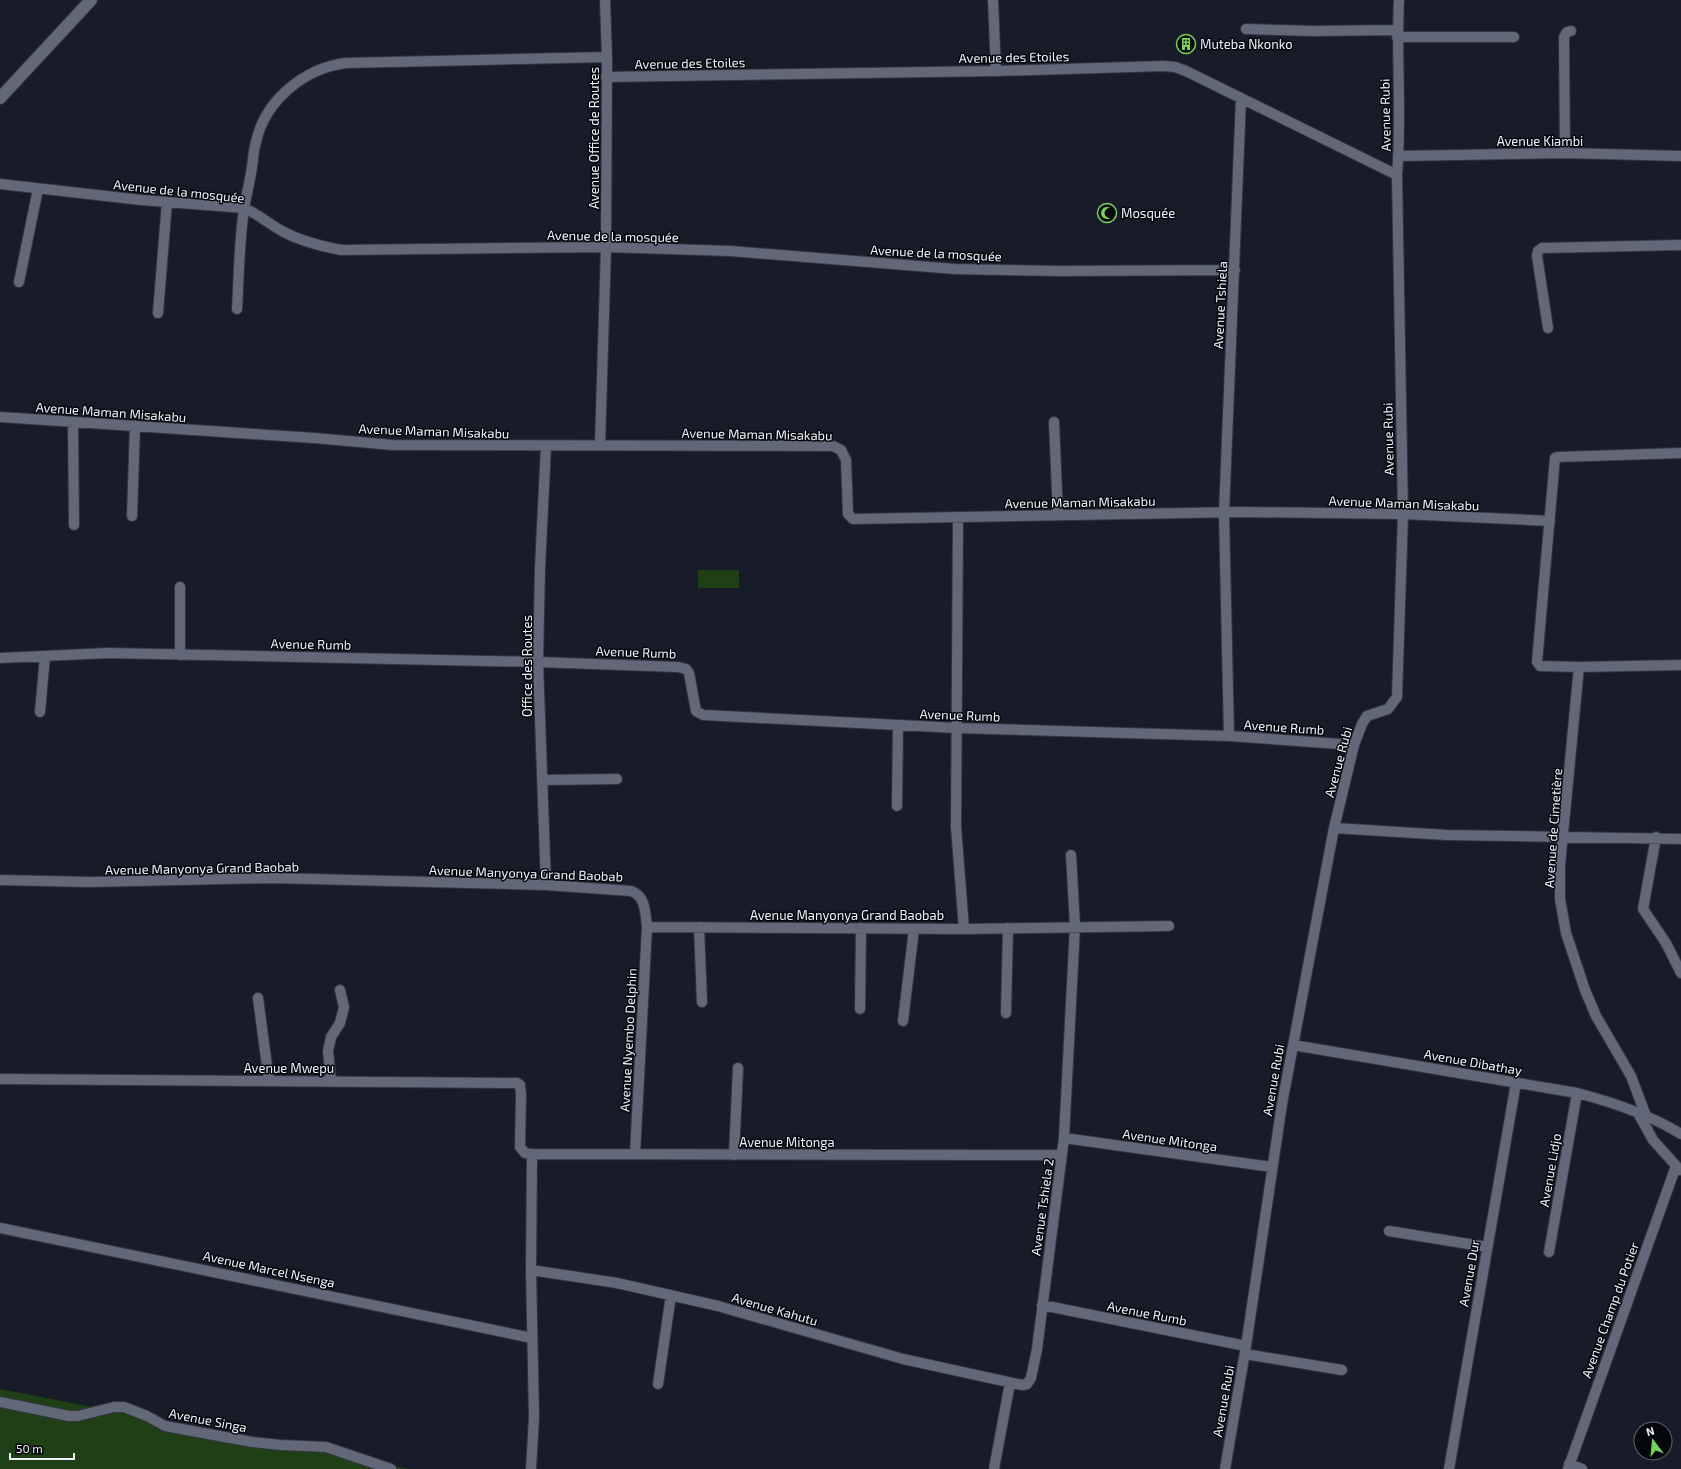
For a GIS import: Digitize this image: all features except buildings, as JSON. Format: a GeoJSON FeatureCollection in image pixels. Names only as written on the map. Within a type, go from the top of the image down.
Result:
{"type":"FeatureCollection","features":[{"type":"Feature","properties":{"kind":"street"},"geometry":{"type":"LineString","coordinates":[[0,98],[91,0]]}},
{"type":"Feature","properties":{"kind":"street","name":"Avenue Office de Routes"},"geometry":{"type":"LineString","coordinates":[[600,445],[606,247],[607,57],[605,0]]}},
{"type":"Feature","properties":{"kind":"street"},"geometry":{"type":"LineString","coordinates":[[993,0],[996,71]]}},
{"type":"Feature","properties":{"kind":"street","name":"Avenue Rubi"},"geometry":{"type":"LineString","coordinates":[[1225,1469],[1245,1350],[1272,1167],[1293,1045],[1334,828],[1354,745],[1362,724],[1367,716],[1388,709],[1397,697],[1403,514],[1397,176],[1399,156],[1397,34],[1399,0]]}},
{"type":"Feature","properties":{"kind":"street"},"geometry":{"type":"LineString","coordinates":[[1246,29],[1514,37]]}},
{"type":"Feature","properties":{"kind":"street"},"geometry":{"type":"LineString","coordinates":[[1565,153],[1564,37],[1567,32],[1571,31]]}},
{"type":"Feature","properties":{"kind":"street"},"geometry":{"type":"LineString","coordinates":[[238,309],[244,208],[256,142],[266,116],[282,96],[302,79],[331,65],[346,62],[607,57]]}},
{"type":"Feature","properties":{"kind":"street","name":"Avenue des Etoiles"},"geometry":{"type":"LineString","coordinates":[[606,77],[1175,67],[1242,98],[1397,176]]}},
{"type":"Feature","properties":{"kind":"street","name":"Avenue Tshiela"},"geometry":{"type":"LineString","coordinates":[[1230,736],[1224,513],[1242,98]]}},
{"type":"Feature","properties":{"kind":"street","name":"Avenue Kiambi"},"geometry":{"type":"LineString","coordinates":[[1399,156],[1565,153],[1681,156]]}},
{"type":"Feature","properties":{"kind":"street","name":"Avenue de la mosquée"},"geometry":{"type":"LineString","coordinates":[[0,184],[167,202],[244,208],[294,236],[318,246],[341,250],[606,247],[730,251],[955,269],[1060,271],[1235,270]]}},
{"type":"Feature","properties":{"kind":"street"},"geometry":{"type":"LineString","coordinates":[[19,282],[38,189]]}},
{"type":"Feature","properties":{"kind":"street"},"geometry":{"type":"LineString","coordinates":[[158,313],[167,202]]}},
{"type":"Feature","properties":{"kind":"street"},"geometry":{"type":"LineString","coordinates":[[1548,328],[1537,256],[1538,250],[1542,248],[1681,245]]}},
{"type":"Feature","properties":{"kind":"street","name":"Avenue Maman Misakabu"},"geometry":{"type":"LineString","coordinates":[[0,417],[314,438],[392,445],[833,446],[840,450],[846,460],[848,514],[851,518],[1224,513],[1403,514],[1550,521]]}},
{"type":"Feature","properties":{"kind":"street"},"geometry":{"type":"LineString","coordinates":[[73,422],[74,525]]}},
{"type":"Feature","properties":{"kind":"street"},"geometry":{"type":"LineString","coordinates":[[1054,422],[1058,515]]}},
{"type":"Feature","properties":{"kind":"street"},"geometry":{"type":"LineString","coordinates":[[132,516],[135,426]]}},
{"type":"Feature","properties":{"kind":"street","name":"Office des Routes"},"geometry":{"type":"LineString","coordinates":[[546,446],[540,568],[538,662],[546,885]]}},
{"type":"Feature","properties":{"kind":"street"},"geometry":{"type":"LineString","coordinates":[[1681,453],[1558,457],[1554,461],[1537,663],[1540,666],[1579,668],[1681,665]]}},
{"type":"Feature","properties":{"kind":"street"},"geometry":{"type":"LineString","coordinates":[[958,517],[956,827],[964,929]]}},
{"type":"Feature","properties":{"kind":"street"},"geometry":{"type":"LineString","coordinates":[[180,587],[180,655]]}},
{"type":"Feature","properties":{"kind":"street","name":"Avenue Rumb"},"geometry":{"type":"LineString","coordinates":[[0,658],[108,653],[538,662],[682,668],[686,669],[690,677],[696,711],[703,715],[957,728],[1230,736],[1354,745]]}},
{"type":"Feature","properties":{"kind":"street"},"geometry":{"type":"LineString","coordinates":[[40,712],[45,656]]}},
{"type":"Feature","properties":{"kind":"street","name":"Avenue de Cimetière"},"geometry":{"type":"LineString","coordinates":[[1579,668],[1564,836],[1560,864],[1560,898],[1566,933],[1590,1002],[1596,1016],[1631,1076],[1642,1115],[1653,1140],[1678,1169]]}},
{"type":"Feature","properties":{"kind":"street"},"geometry":{"type":"LineString","coordinates":[[897,806],[898,725]]}},
{"type":"Feature","properties":{"kind":"street"},"geometry":{"type":"LineString","coordinates":[[542,780],[618,779]]}},
{"type":"Feature","properties":{"kind":"street"},"geometry":{"type":"LineString","coordinates":[[1334,828],[1446,835],[1656,837],[1681,839]]}},
{"type":"Feature","properties":{"kind":"street"},"geometry":{"type":"LineString","coordinates":[[1656,837],[1643,909],[1666,943],[1681,973]]}},
{"type":"Feature","properties":{"kind":"street","name":"Avenue Tshiela 2"},"geometry":{"type":"LineString","coordinates":[[1010,1383],[1025,1385],[1030,1380],[1037,1349],[1064,1138],[1075,926],[1071,855]]}},
{"type":"Feature","properties":{"kind":"street","name":"Avenue Manyonya Grand Baobab"},"geometry":{"type":"LineString","coordinates":[[0,880],[89,882],[272,878],[546,885],[631,891],[637,893],[642,899],[647,927],[964,929],[1075,926],[1169,926]]}},
{"type":"Feature","properties":{"kind":"street","name":"Avenue Nyembo Delphin"},"geometry":{"type":"LineString","coordinates":[[635,1154],[647,927]]}},
{"type":"Feature","properties":{"kind":"street"},"geometry":{"type":"LineString","coordinates":[[699,927],[702,1002]]}},
{"type":"Feature","properties":{"kind":"street"},"geometry":{"type":"LineString","coordinates":[[860,1009],[861,928]]}},
{"type":"Feature","properties":{"kind":"street"},"geometry":{"type":"LineString","coordinates":[[903,1021],[914,928]]}},
{"type":"Feature","properties":{"kind":"street"},"geometry":{"type":"LineString","coordinates":[[1006,1013],[1008,928]]}},
{"type":"Feature","properties":{"kind":"street"},"geometry":{"type":"LineString","coordinates":[[331,1081],[328,1051],[332,1037],[340,1023],[344,1007],[340,990]]}},
{"type":"Feature","properties":{"kind":"street"},"geometry":{"type":"LineString","coordinates":[[258,998],[269,1081]]}},
{"type":"Feature","properties":{"kind":"street","name":"Avenue Dibathay"},"geometry":{"type":"LineString","coordinates":[[1293,1045],[1577,1093],[1594,1097],[1642,1115],[1670,1127],[1681,1134]]}},
{"type":"Feature","properties":{"kind":"street"},"geometry":{"type":"LineString","coordinates":[[734,1155],[738,1068]]}},
{"type":"Feature","properties":{"kind":"street","name":"Avenue Mwepu"},"geometry":{"type":"LineString","coordinates":[[0,1079],[516,1083],[520,1085],[521,1088],[520,1143],[523,1152],[532,1154]]}},
{"type":"Feature","properties":{"kind":"street","name":"Avenue Dur"},"geometry":{"type":"LineString","coordinates":[[1449,1469],[1516,1082]]}},
{"type":"Feature","properties":{"kind":"street","name":"Avenue Lidjo"},"geometry":{"type":"LineString","coordinates":[[1549,1252],[1577,1093]]}},
{"type":"Feature","properties":{"kind":"street","name":"Avenue Mitonga"},"geometry":{"type":"LineString","coordinates":[[1064,1138],[1272,1167]]}},
{"type":"Feature","properties":{"kind":"street"},"geometry":{"type":"LineString","coordinates":[[531,1469],[534,1417],[531,1270],[532,1154]]}},
{"type":"Feature","properties":{"kind":"street","name":"Avenue Mitonga"},"geometry":{"type":"LineString","coordinates":[[532,1154],[1062,1155]]}},
{"type":"Feature","properties":{"kind":"street","name":"Avenue Champ du Potier"},"geometry":{"type":"LineString","coordinates":[[1582,1469],[1568,1466],[1678,1169]]}},
{"type":"Feature","properties":{"kind":"street","name":"Avenue Marcel Nsenga"},"geometry":{"type":"LineString","coordinates":[[0,1228],[532,1338]]}},
{"type":"Feature","properties":{"kind":"street"},"geometry":{"type":"LineString","coordinates":[[1389,1230],[1487,1247]]}},
{"type":"Feature","properties":{"kind":"street","name":"Avenue Kahutu"},"geometry":{"type":"LineString","coordinates":[[531,1270],[617,1283],[718,1306],[903,1360],[1010,1383]]}},
{"type":"Feature","properties":{"kind":"street"},"geometry":{"type":"LineString","coordinates":[[658,1384],[671,1295]]}},
{"type":"Feature","properties":{"kind":"street","name":"Avenue Rumb"},"geometry":{"type":"LineString","coordinates":[[1042,1305],[1245,1350]]}},
{"type":"Feature","properties":{"kind":"street"},"geometry":{"type":"LineString","coordinates":[[1245,1350],[1342,1370]]}},
{"type":"Feature","properties":{"kind":"street"},"geometry":{"type":"LineString","coordinates":[[994,1469],[1010,1383]]}},
{"type":"Feature","properties":{"kind":"street","name":"Avenue Singa"},"geometry":{"type":"LineString","coordinates":[[0,1402],[69,1416],[78,1416],[114,1407],[124,1407],[165,1426],[252,1442],[326,1447],[391,1469]]}},
{"type":"Feature","properties":{"kind":"green space"},"geometry":{"type":"Polygon","coordinates":[[[698,570],[739,570],[739,588],[698,588],[698,570]]]}},
{"type":"Feature","properties":{"kind":"green space"},"geometry":{"type":"Polygon","coordinates":[[[0,1389],[409,1469],[0,1469],[0,1389]]]}},
{"type":"Feature","properties":{"kind":"place","name":"Muteba Nkonko"},"geometry":{"type":"Point","coordinates":[1186,44]}},
{"type":"Feature","properties":{"kind":"place","name":"Mosquée"},"geometry":{"type":"Point","coordinates":[1107,213]}}]}
